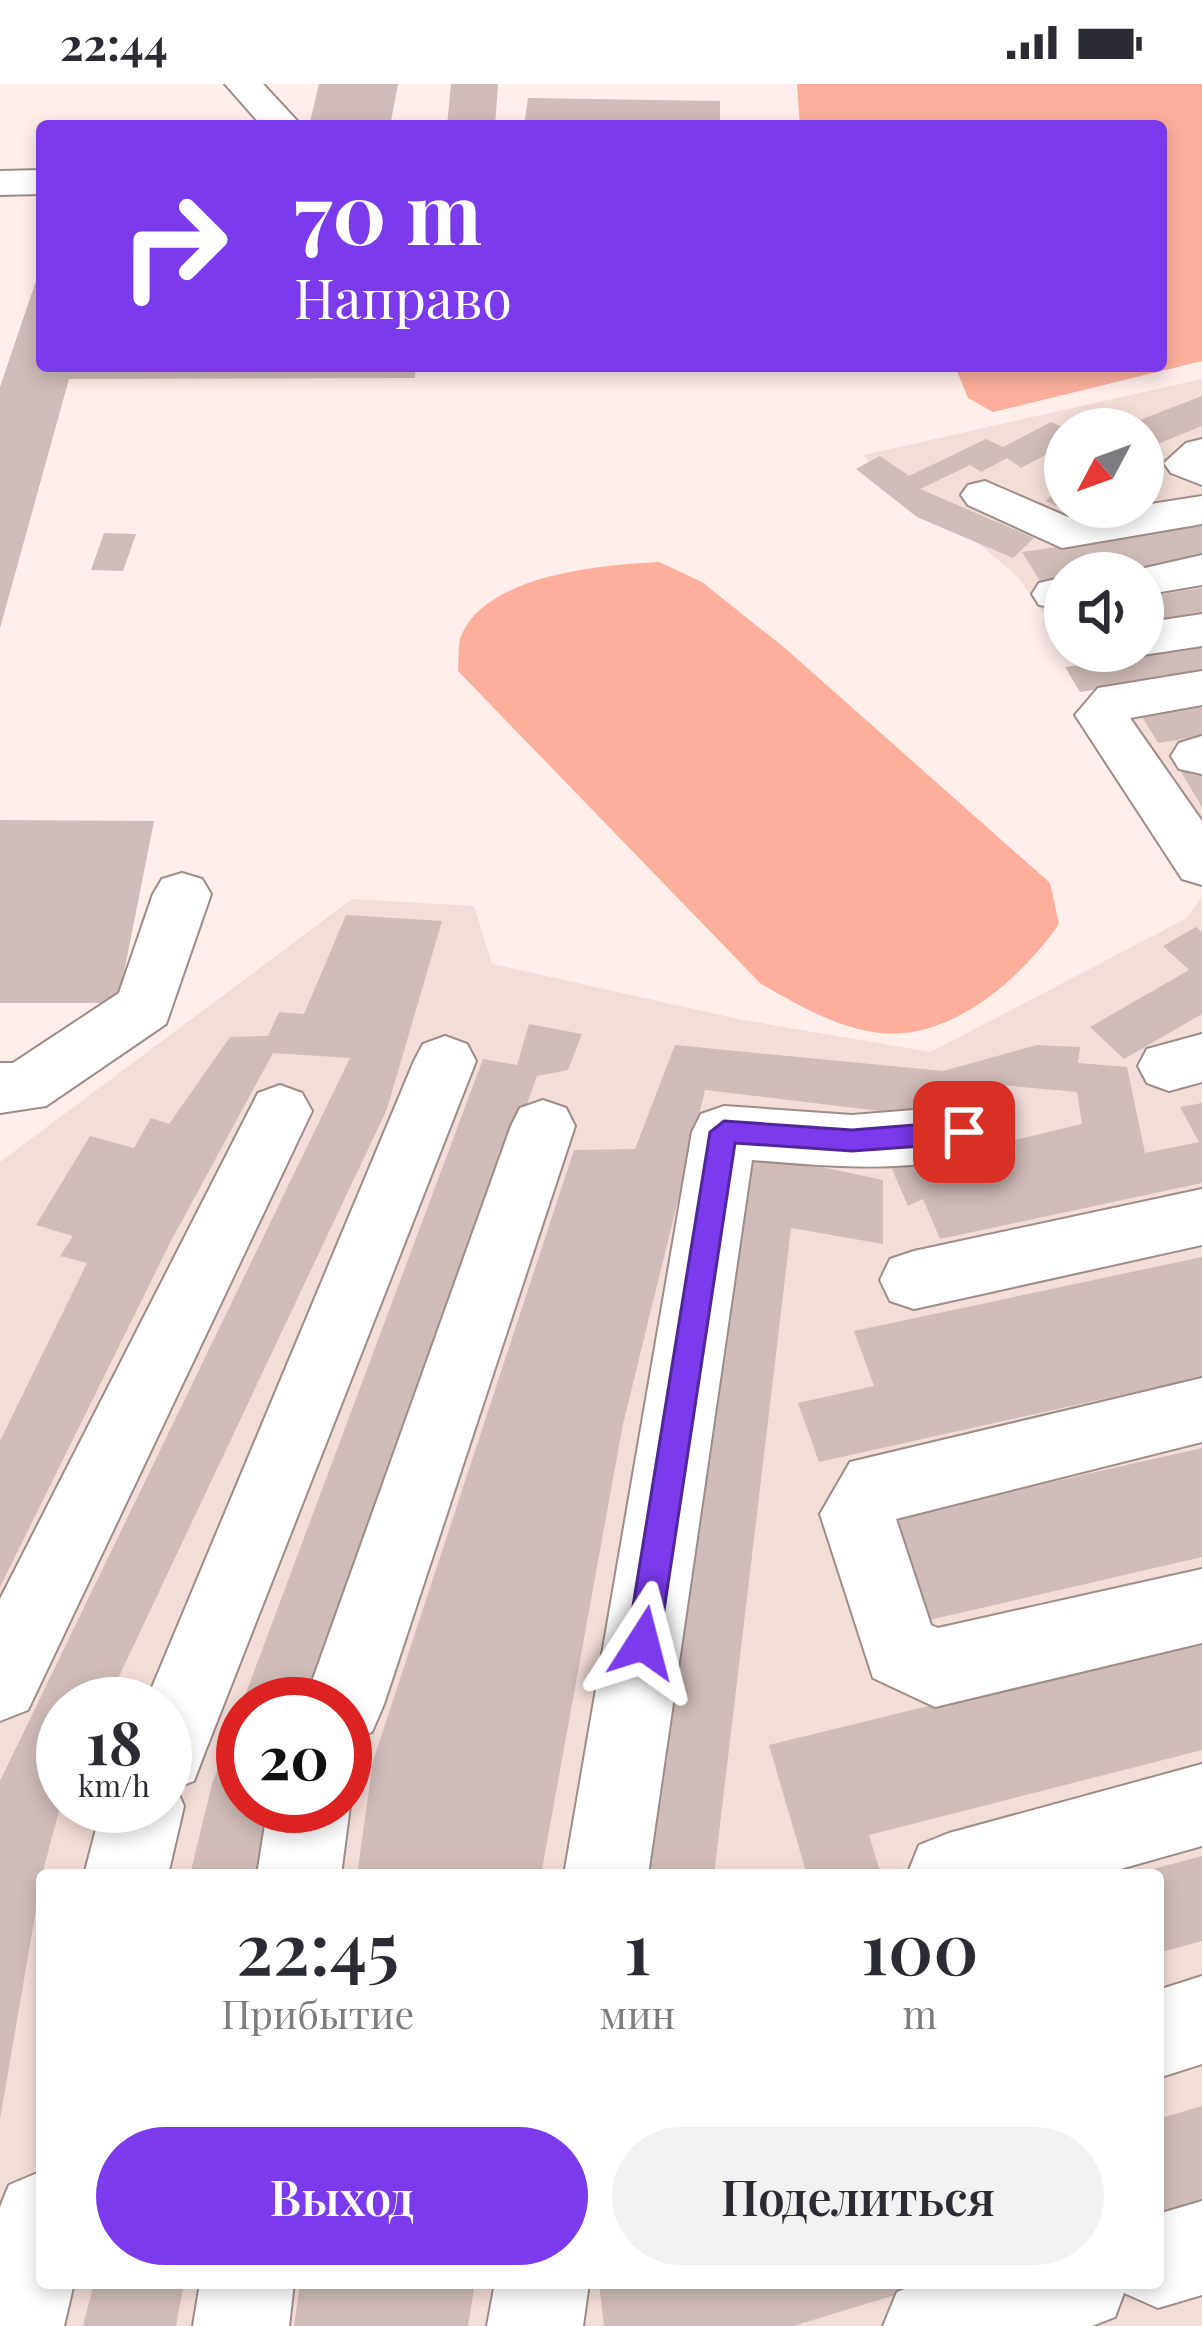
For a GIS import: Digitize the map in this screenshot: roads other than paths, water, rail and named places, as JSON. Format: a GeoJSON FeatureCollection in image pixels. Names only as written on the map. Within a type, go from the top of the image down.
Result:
{"type":"FeatureCollection","features":[{"type":"Feature","properties":{"kind":"lane"},"geometry":{"type":"LineString","coordinates":[[243,84],[277,120]]}},
{"type":"Feature","properties":{"kind":"lane"},"geometry":{"type":"LineString","coordinates":[[0,183],[36,182]]}},
{"type":"Feature","properties":{"kind":"lane"},"geometry":{"type":"LineString","coordinates":[[1202,453],[1187,464],[1202,471]]}},
{"type":"Feature","properties":{"kind":"lane"},"geometry":{"type":"LineString","coordinates":[[985,495],[1063,533],[1202,510]]}},
{"type":"Feature","properties":{"kind":"lane"},"geometry":{"type":"LineString","coordinates":[[1164,576],[1202,570]]}},
{"type":"Feature","properties":{"kind":"lane"},"geometry":{"type":"LineString","coordinates":[[1164,636],[1202,630]]}},
{"type":"Feature","properties":{"kind":"lane"},"geometry":{"type":"LineString","coordinates":[[1192,836],[1102,715],[1117,700],[1202,688]]}},
{"type":"Feature","properties":{"kind":"lane"},"geometry":{"type":"LineString","coordinates":[[0,1088],[24,1088],[146,1007],[182,894]]}},
{"type":"Feature","properties":{"kind":"lane"},"geometry":{"type":"LineString","coordinates":[[192,1685],[445,1061]]}},
{"type":"Feature","properties":{"kind":"lane"},"geometry":{"type":"LineString","coordinates":[[0,1682],[280,1111]]}},
{"type":"Feature","properties":{"kind":"lane"},"geometry":{"type":"LineString","coordinates":[[353,1677],[542,1126]]}},
{"type":"Feature","properties":{"kind":"lane"},"geometry":{"type":"LineString","coordinates":[[607,1869],[724,1132],[852,1141],[964,1132]]}},
{"type":"Feature","properties":{"kind":"lane"},"geometry":{"type":"LineString","coordinates":[[914,1280],[1202,1217]]}},
{"type":"Feature","properties":{"kind":"lane"},"geometry":{"type":"LineString","coordinates":[[1202,1410],[875,1486],[857,1514],[901,1652],[935,1668],[1202,1606]]}},
{"type":"Feature","properties":{"kind":"lane"},"geometry":{"type":"LineString","coordinates":[[971,1869],[1202,1805]]}},
{"type":"Feature","properties":{"kind":"lane"},"geometry":{"type":"LineString","coordinates":[[128,1869],[137,1833]]}},
{"type":"Feature","properties":{"kind":"lane"},"geometry":{"type":"LineString","coordinates":[[300,1869],[305,1833]]}},
{"type":"Feature","properties":{"kind":"lane"},"geometry":{"type":"LineString","coordinates":[[1164,2032],[1202,2020]]}},
{"type":"Feature","properties":{"kind":"lane"},"geometry":{"type":"LineString","coordinates":[[16,2326],[36,2243]]}},
{"type":"Feature","properties":{"kind":"lane"},"geometry":{"type":"LineString","coordinates":[[1164,2259],[1202,2248]]}},
{"type":"Feature","properties":{"kind":"lane"},"geometry":{"type":"LineString","coordinates":[[241,2326],[246,2289]]}},
{"type":"Feature","properties":{"kind":"lane"},"geometry":{"type":"LineString","coordinates":[[535,2326],[541,2289]]}},
{"type":"Feature","properties":{"kind":"lane"},"geometry":{"type":"LineString","coordinates":[[932,2326],[1060,2289]]}}]}
